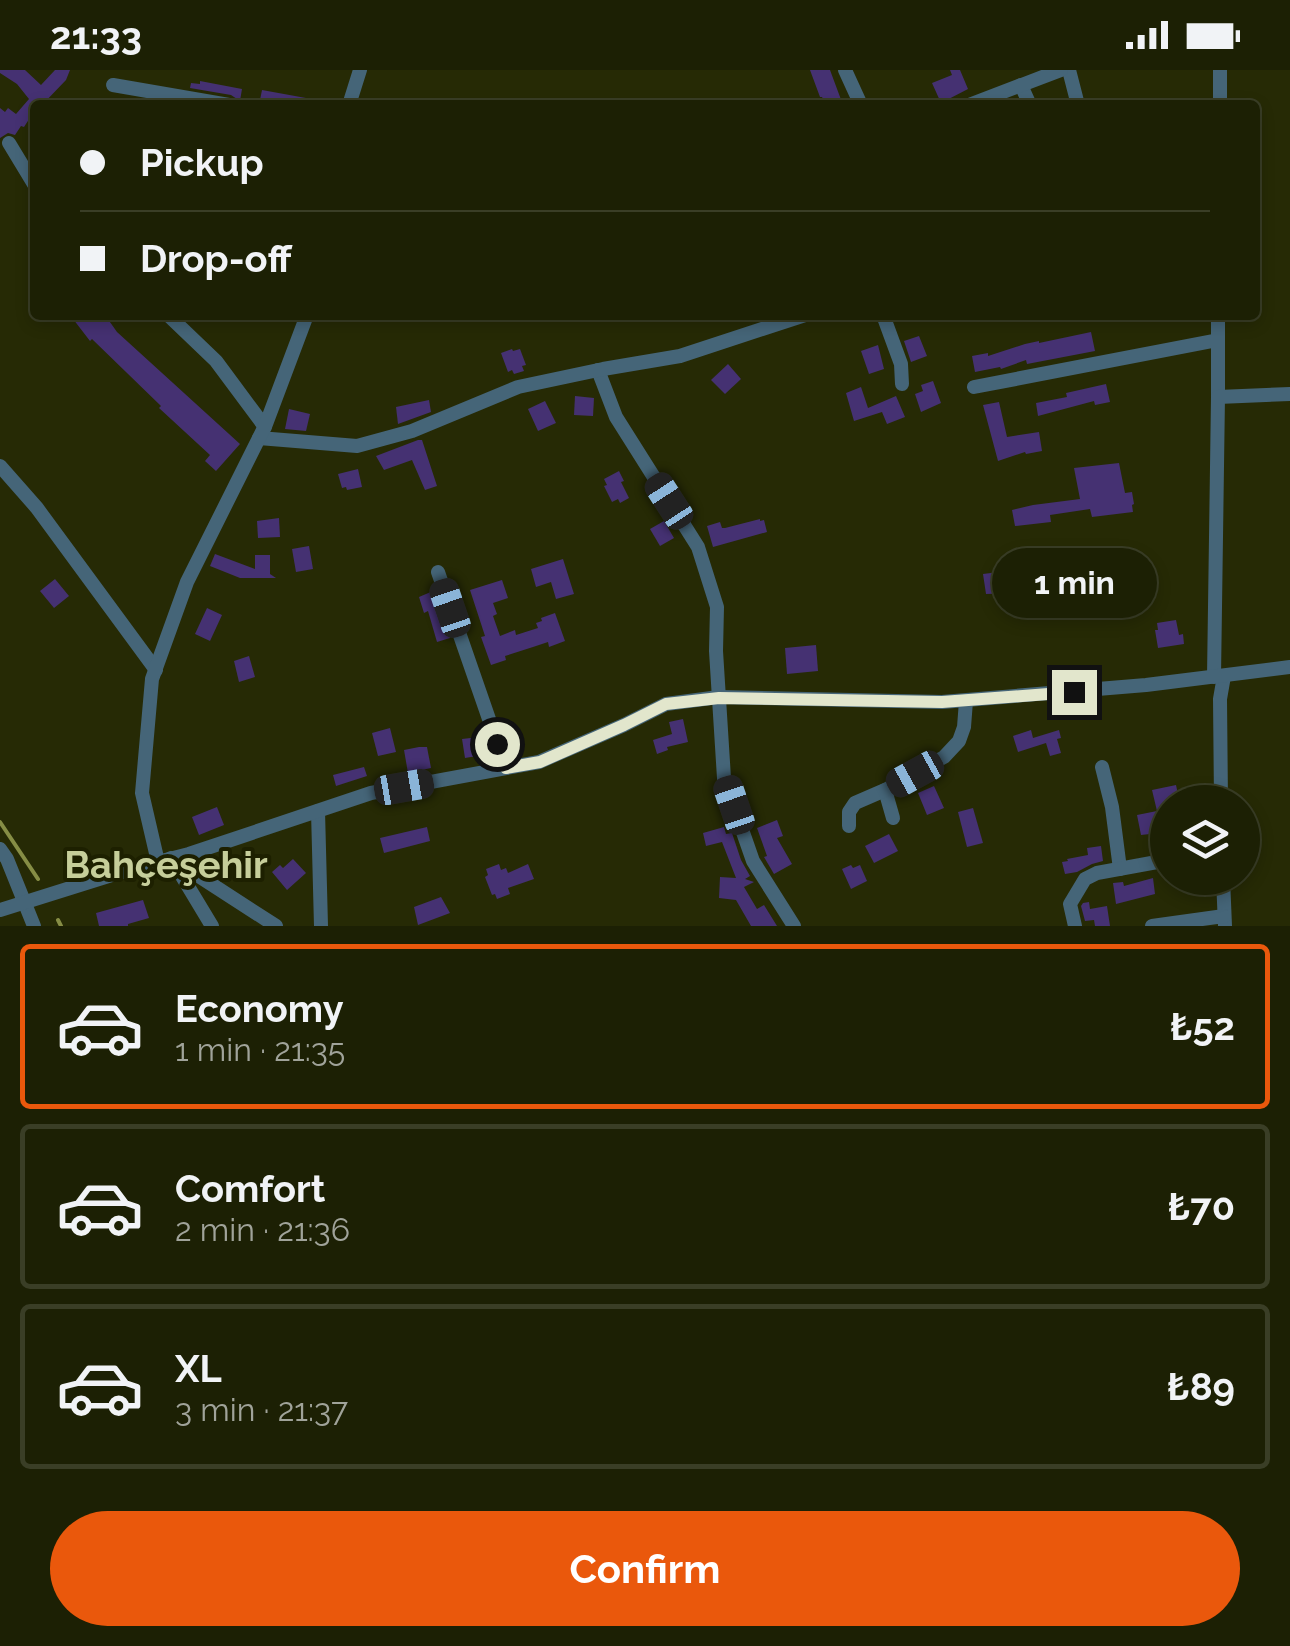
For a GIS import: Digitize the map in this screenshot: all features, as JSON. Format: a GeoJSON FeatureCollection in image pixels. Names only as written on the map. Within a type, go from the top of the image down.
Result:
{"type":"FeatureCollection","features":[{"type":"Feature","properties":{"kind":"street"},"geometry":{"type":"LineString","coordinates":[[351,100],[360,70]]}},
{"type":"Feature","properties":{"kind":"street"},"geometry":{"type":"LineString","coordinates":[[846,70],[859,100]]}},
{"type":"Feature","properties":{"kind":"street"},"geometry":{"type":"LineString","coordinates":[[982,100],[1065,70],[1076,100]]}},
{"type":"Feature","properties":{"kind":"street"},"geometry":{"type":"LineString","coordinates":[[1220,70],[1220,100]]}},
{"type":"Feature","properties":{"kind":"street"},"geometry":{"type":"LineString","coordinates":[[113,85],[200,100]]}},
{"type":"Feature","properties":{"kind":"street"},"geometry":{"type":"LineString","coordinates":[[1022,85],[1028,100]]}},
{"type":"Feature","properties":{"kind":"street"},"geometry":{"type":"LineString","coordinates":[[9,143],[30,178]]}},
{"type":"Feature","properties":{"kind":"street"},"geometry":{"type":"LineString","coordinates":[[173,320],[216,361],[262,432],[357,446],[412,431],[518,387],[680,356],[790,320]]}},
{"type":"Feature","properties":{"kind":"street"},"geometry":{"type":"LineString","coordinates":[[212,926],[164,860],[142,793],[152,679],[187,582],[262,432],[305,320]]}},
{"type":"Feature","properties":{"kind":"street"},"geometry":{"type":"LineString","coordinates":[[885,320],[901,364],[902,384]]}},
{"type":"Feature","properties":{"kind":"street"},"geometry":{"type":"LineString","coordinates":[[1218,320],[1221,785]]}},
{"type":"Feature","properties":{"kind":"street"},"geometry":{"type":"LineString","coordinates":[[974,386],[1218,340]]}},
{"type":"Feature","properties":{"kind":"street"},"geometry":{"type":"LineString","coordinates":[[598,370],[616,417],[698,546],[717,607],[724,778],[754,861],[794,926]]}},
{"type":"Feature","properties":{"kind":"street"},"geometry":{"type":"LineString","coordinates":[[1218,397],[1290,394]]}},
{"type":"Feature","properties":{"kind":"street"},"geometry":{"type":"LineString","coordinates":[[0,466],[37,508],[156,670]]}},
{"type":"Feature","properties":{"kind":"street"},"geometry":{"type":"LineString","coordinates":[[438,572],[506,768]]}},
{"type":"Feature","properties":{"kind":"street"},"geometry":{"type":"LineString","coordinates":[[0,910],[371,793],[540,762],[666,704],[719,698],[942,702],[1146,686],[1290,668]]}},
{"type":"Feature","properties":{"kind":"street"},"geometry":{"type":"LineString","coordinates":[[849,826],[849,812],[855,804],[944,757],[959,742],[966,700]]}},
{"type":"Feature","properties":{"kind":"street"},"geometry":{"type":"LineString","coordinates":[[1102,766],[1120,869]]}},
{"type":"Feature","properties":{"kind":"street"},"geometry":{"type":"LineString","coordinates":[[885,790],[893,818]]}},
{"type":"Feature","properties":{"kind":"street"},"geometry":{"type":"LineString","coordinates":[[318,811],[321,926]]}},
{"type":"Feature","properties":{"kind":"street"},"geometry":{"type":"LineString","coordinates":[[0,849],[34,926]]}},
{"type":"Feature","properties":{"kind":"street"},"geometry":{"type":"LineString","coordinates":[[164,860],[276,926]]}},
{"type":"Feature","properties":{"kind":"street"},"geometry":{"type":"LineString","coordinates":[[1075,926],[1070,904],[1086,879],[1096,873],[1150,863]]}},
{"type":"Feature","properties":{"kind":"street"},"geometry":{"type":"LineString","coordinates":[[1152,926],[1224,921],[1223,895]]}},
{"type":"Feature","properties":{"kind":"building"},"geometry":{"type":"Polygon","coordinates":[[[25,70],[41,85],[55,70],[70,70],[47,100],[30,100],[30,118],[24,127],[15,135],[8,133],[0,138],[0,108],[16,114],[29,99],[17,84],[0,73],[25,70]]]}},
{"type":"Feature","properties":{"kind":"building"},"geometry":{"type":"Polygon","coordinates":[[[810,70],[830,70],[841,100],[820,97],[810,70]]]}},
{"type":"Feature","properties":{"kind":"building"},"geometry":{"type":"Polygon","coordinates":[[[950,70],[960,70],[968,89],[940,100],[932,83],[952,75],[950,70]]]}},
{"type":"Feature","properties":{"kind":"building"},"geometry":{"type":"Polygon","coordinates":[[[191,83],[242,89],[240,100],[190,88],[191,83]]]}},
{"type":"Feature","properties":{"kind":"building"},"geometry":{"type":"Polygon","coordinates":[[[262,90],[317,100],[260,100],[262,90]]]}},
{"type":"Feature","properties":{"kind":"building"},"geometry":{"type":"Polygon","coordinates":[[[74,320],[109,320],[240,444],[216,471],[205,461],[210,455],[90,341],[74,320]]]}},
{"type":"Feature","properties":{"kind":"building"},"geometry":{"type":"Polygon","coordinates":[[[1091,332],[1095,351],[1027,364],[1026,360],[1001,369],[975,372],[972,356],[988,356],[1025,344],[1091,332]]]}},
{"type":"Feature","properties":{"kind":"building"},"geometry":{"type":"Polygon","coordinates":[[[919,336],[927,356],[911,362],[904,341],[919,336]]]}},
{"type":"Feature","properties":{"kind":"building"},"geometry":{"type":"Polygon","coordinates":[[[878,345],[884,369],[869,374],[861,351],[878,345]]]}},
{"type":"Feature","properties":{"kind":"building"},"geometry":{"type":"Polygon","coordinates":[[[520,349],[526,365],[522,366],[524,371],[514,374],[512,370],[508,372],[501,353],[520,349]]]}},
{"type":"Feature","properties":{"kind":"building"},"geometry":{"type":"Polygon","coordinates":[[[728,364],[741,379],[725,394],[711,380],[728,364]]]}},
{"type":"Feature","properties":{"kind":"building"},"geometry":{"type":"Polygon","coordinates":[[[933,381],[941,403],[921,412],[915,394],[923,391],[921,385],[933,381]]]}},
{"type":"Feature","properties":{"kind":"building"},"geometry":{"type":"Polygon","coordinates":[[[1106,384],[1110,402],[1095,405],[1094,401],[1038,416],[1036,403],[1106,384]]]}},
{"type":"Feature","properties":{"kind":"building"},"geometry":{"type":"Polygon","coordinates":[[[861,387],[868,408],[896,396],[905,417],[887,424],[882,412],[854,421],[846,393],[861,387]]]}},
{"type":"Feature","properties":{"kind":"building"},"geometry":{"type":"Polygon","coordinates":[[[575,396],[594,398],[593,416],[574,415],[575,396]]]}},
{"type":"Feature","properties":{"kind":"building"},"geometry":{"type":"Polygon","coordinates":[[[429,400],[431,412],[398,424],[396,407],[429,400]]]}},
{"type":"Feature","properties":{"kind":"building"},"geometry":{"type":"Polygon","coordinates":[[[545,401],[556,423],[538,431],[528,409],[545,401]]]}},
{"type":"Feature","properties":{"kind":"building"},"geometry":{"type":"Polygon","coordinates":[[[999,402],[1007,437],[1039,432],[1042,451],[998,461],[983,405],[999,402]]]}},
{"type":"Feature","properties":{"kind":"building"},"geometry":{"type":"Polygon","coordinates":[[[289,409],[310,414],[306,431],[285,429],[289,409]]]}},
{"type":"Feature","properties":{"kind":"building"},"geometry":{"type":"Polygon","coordinates":[[[422,440],[437,486],[425,490],[412,460],[384,470],[376,456],[422,440]]]}},
{"type":"Feature","properties":{"kind":"building"},"geometry":{"type":"Polygon","coordinates":[[[1119,463],[1125,493],[1132,492],[1133,512],[1092,517],[1090,509],[1050,515],[1051,522],[1015,526],[1012,510],[1080,499],[1074,468],[1119,463]]]}},
{"type":"Feature","properties":{"kind":"building"},"geometry":{"type":"Polygon","coordinates":[[[358,469],[362,487],[342,488],[338,474],[358,469]]]}},
{"type":"Feature","properties":{"kind":"building"},"geometry":{"type":"Polygon","coordinates":[[[619,471],[629,498],[620,503],[618,499],[612,502],[604,486],[604,479],[619,471]]]}},
{"type":"Feature","properties":{"kind":"building"},"geometry":{"type":"Polygon","coordinates":[[[279,518],[280,537],[258,538],[257,521],[279,518]]]}},
{"type":"Feature","properties":{"kind":"building"},"geometry":{"type":"Polygon","coordinates":[[[764,520],[767,532],[713,547],[707,526],[720,522],[725,528],[764,520]]]}},
{"type":"Feature","properties":{"kind":"building"},"geometry":{"type":"Polygon","coordinates":[[[664,521],[674,538],[660,546],[650,529],[664,521]]]}},
{"type":"Feature","properties":{"kind":"building"},"geometry":{"type":"Polygon","coordinates":[[[309,546],[313,569],[296,572],[292,549],[309,546]]]}},
{"type":"Feature","properties":{"kind":"building"},"geometry":{"type":"Polygon","coordinates":[[[215,554],[255,569],[255,555],[270,555],[270,574],[276,578],[240,578],[210,566],[215,554]]]}},
{"type":"Feature","properties":{"kind":"building"},"geometry":{"type":"Polygon","coordinates":[[[563,559],[574,594],[556,599],[551,582],[536,587],[531,569],[563,559]]]}},
{"type":"Feature","properties":{"kind":"building"},"geometry":{"type":"Polygon","coordinates":[[[1021,569],[1024,589],[1016,590],[1017,593],[986,594],[983,574],[1021,569]]]}},
{"type":"Feature","properties":{"kind":"building"},"geometry":{"type":"Polygon","coordinates":[[[55,579],[69,596],[54,608],[40,591],[55,579]]]}},
{"type":"Feature","properties":{"kind":"building"},"geometry":{"type":"Polygon","coordinates":[[[502,580],[508,598],[493,603],[500,636],[538,628],[536,623],[541,618],[555,613],[565,641],[549,647],[548,642],[505,656],[506,660],[491,665],[470,590],[502,580]]]}},
{"type":"Feature","properties":{"kind":"building"},"geometry":{"type":"Polygon","coordinates":[[[433,591],[450,638],[437,642],[428,611],[424,613],[419,597],[433,591]]]}},
{"type":"Feature","properties":{"kind":"building"},"geometry":{"type":"Polygon","coordinates":[[[207,608],[222,615],[210,641],[195,634],[207,608]]]}},
{"type":"Feature","properties":{"kind":"building"},"geometry":{"type":"Polygon","coordinates":[[[1176,620],[1184,644],[1158,648],[1157,623],[1176,620]]]}},
{"type":"Feature","properties":{"kind":"building"},"geometry":{"type":"Polygon","coordinates":[[[816,645],[818,671],[787,674],[785,648],[816,645]]]}},
{"type":"Feature","properties":{"kind":"building"},"geometry":{"type":"Polygon","coordinates":[[[249,656],[255,677],[239,682],[234,661],[249,656]]]}},
{"type":"Feature","properties":{"kind":"building"},"geometry":{"type":"Polygon","coordinates":[[[683,719],[688,742],[657,754],[653,740],[672,734],[669,722],[683,719]]]}},
{"type":"Feature","properties":{"kind":"building"},"geometry":{"type":"Polygon","coordinates":[[[390,728],[396,752],[378,756],[372,733],[390,728]]]}},
{"type":"Feature","properties":{"kind":"building"},"geometry":{"type":"Polygon","coordinates":[[[1031,730],[1033,738],[1059,730],[1061,753],[1050,756],[1046,743],[1018,752],[1013,736],[1031,730]]]}},
{"type":"Feature","properties":{"kind":"building"},"geometry":{"type":"Polygon","coordinates":[[[479,737],[483,755],[465,758],[462,739],[479,737]]]}},
{"type":"Feature","properties":{"kind":"building"},"geometry":{"type":"Polygon","coordinates":[[[427,747],[431,768],[408,773],[404,750],[427,747]]]}},
{"type":"Feature","properties":{"kind":"building"},"geometry":{"type":"Polygon","coordinates":[[[364,767],[367,776],[336,786],[333,775],[364,767]]]}},
{"type":"Feature","properties":{"kind":"building"},"geometry":{"type":"Polygon","coordinates":[[[934,786],[944,808],[927,815],[918,793],[934,786]]]}},
{"type":"Feature","properties":{"kind":"building"},"geometry":{"type":"Polygon","coordinates":[[[217,807],[224,825],[199,835],[192,817],[217,807]]]}},
{"type":"Feature","properties":{"kind":"building"},"geometry":{"type":"Polygon","coordinates":[[[973,808],[983,843],[967,847],[958,812],[973,808]]]}},
{"type":"Feature","properties":{"kind":"building"},"geometry":{"type":"Polygon","coordinates":[[[1150,812],[1150,834],[1141,835],[1137,815],[1150,812]]]}},
{"type":"Feature","properties":{"kind":"building"},"geometry":{"type":"Polygon","coordinates":[[[777,820],[783,836],[777,838],[792,864],[774,874],[764,857],[767,856],[757,828],[777,820]]]}},
{"type":"Feature","properties":{"kind":"building"},"geometry":{"type":"Polygon","coordinates":[[[427,827],[430,841],[384,853],[380,838],[427,827]]]}},
{"type":"Feature","properties":{"kind":"building"},"geometry":{"type":"Polygon","coordinates":[[[724,827],[726,834],[732,833],[750,876],[745,879],[754,882],[744,887],[757,909],[764,905],[777,926],[751,926],[736,900],[719,898],[720,877],[736,878],[722,842],[706,846],[703,833],[724,827]]]}},
{"type":"Feature","properties":{"kind":"building"},"geometry":{"type":"Polygon","coordinates":[[[889,834],[898,851],[874,863],[865,846],[889,834]]]}},
{"type":"Feature","properties":{"kind":"building"},"geometry":{"type":"Polygon","coordinates":[[[1101,846],[1103,861],[1065,874],[1062,862],[1088,855],[1087,848],[1101,846]]]}},
{"type":"Feature","properties":{"kind":"building"},"geometry":{"type":"Polygon","coordinates":[[[293,859],[306,873],[287,890],[272,872],[293,859]]]}},
{"type":"Feature","properties":{"kind":"building"},"geometry":{"type":"Polygon","coordinates":[[[499,864],[508,873],[528,864],[534,879],[508,888],[510,894],[497,899],[485,877],[486,869],[499,864]]]}},
{"type":"Feature","properties":{"kind":"building"},"geometry":{"type":"Polygon","coordinates":[[[860,865],[867,881],[851,889],[842,869],[860,865]]]}},
{"type":"Feature","properties":{"kind":"building"},"geometry":{"type":"Polygon","coordinates":[[[1150,879],[1151,895],[1116,904],[1113,883],[1123,882],[1124,886],[1150,879]]]}},
{"type":"Feature","properties":{"kind":"building"},"geometry":{"type":"Polygon","coordinates":[[[441,897],[450,913],[418,925],[414,907],[441,897]]]}},
{"type":"Feature","properties":{"kind":"building"},"geometry":{"type":"Polygon","coordinates":[[[143,900],[149,918],[128,926],[99,926],[96,913],[143,900]]]}},
{"type":"Feature","properties":{"kind":"building"},"geometry":{"type":"Polygon","coordinates":[[[1089,902],[1090,909],[1107,906],[1110,926],[1085,921],[1081,906],[1089,902]]]}},
{"type":"Feature","properties":{"kind":"waterway"},"geometry":{"type":"LineString","coordinates":[[0,822],[38,879]]}},
{"type":"Feature","properties":{"kind":"waterway"},"geometry":{"type":"LineString","coordinates":[[58,920],[61,926]]}},
{"type":"Feature","properties":{"kind":"district","name":"Bahçeşehir"},"geometry":{"type":"Point","coordinates":[166,865]}},
{"type":"Feature","properties":{"kind":"route"},"geometry":{"type":"LineString","coordinates":[[497,744],[506,768],[540,762],[666,704],[719,698],[942,702],[1074,692]]}}]}
